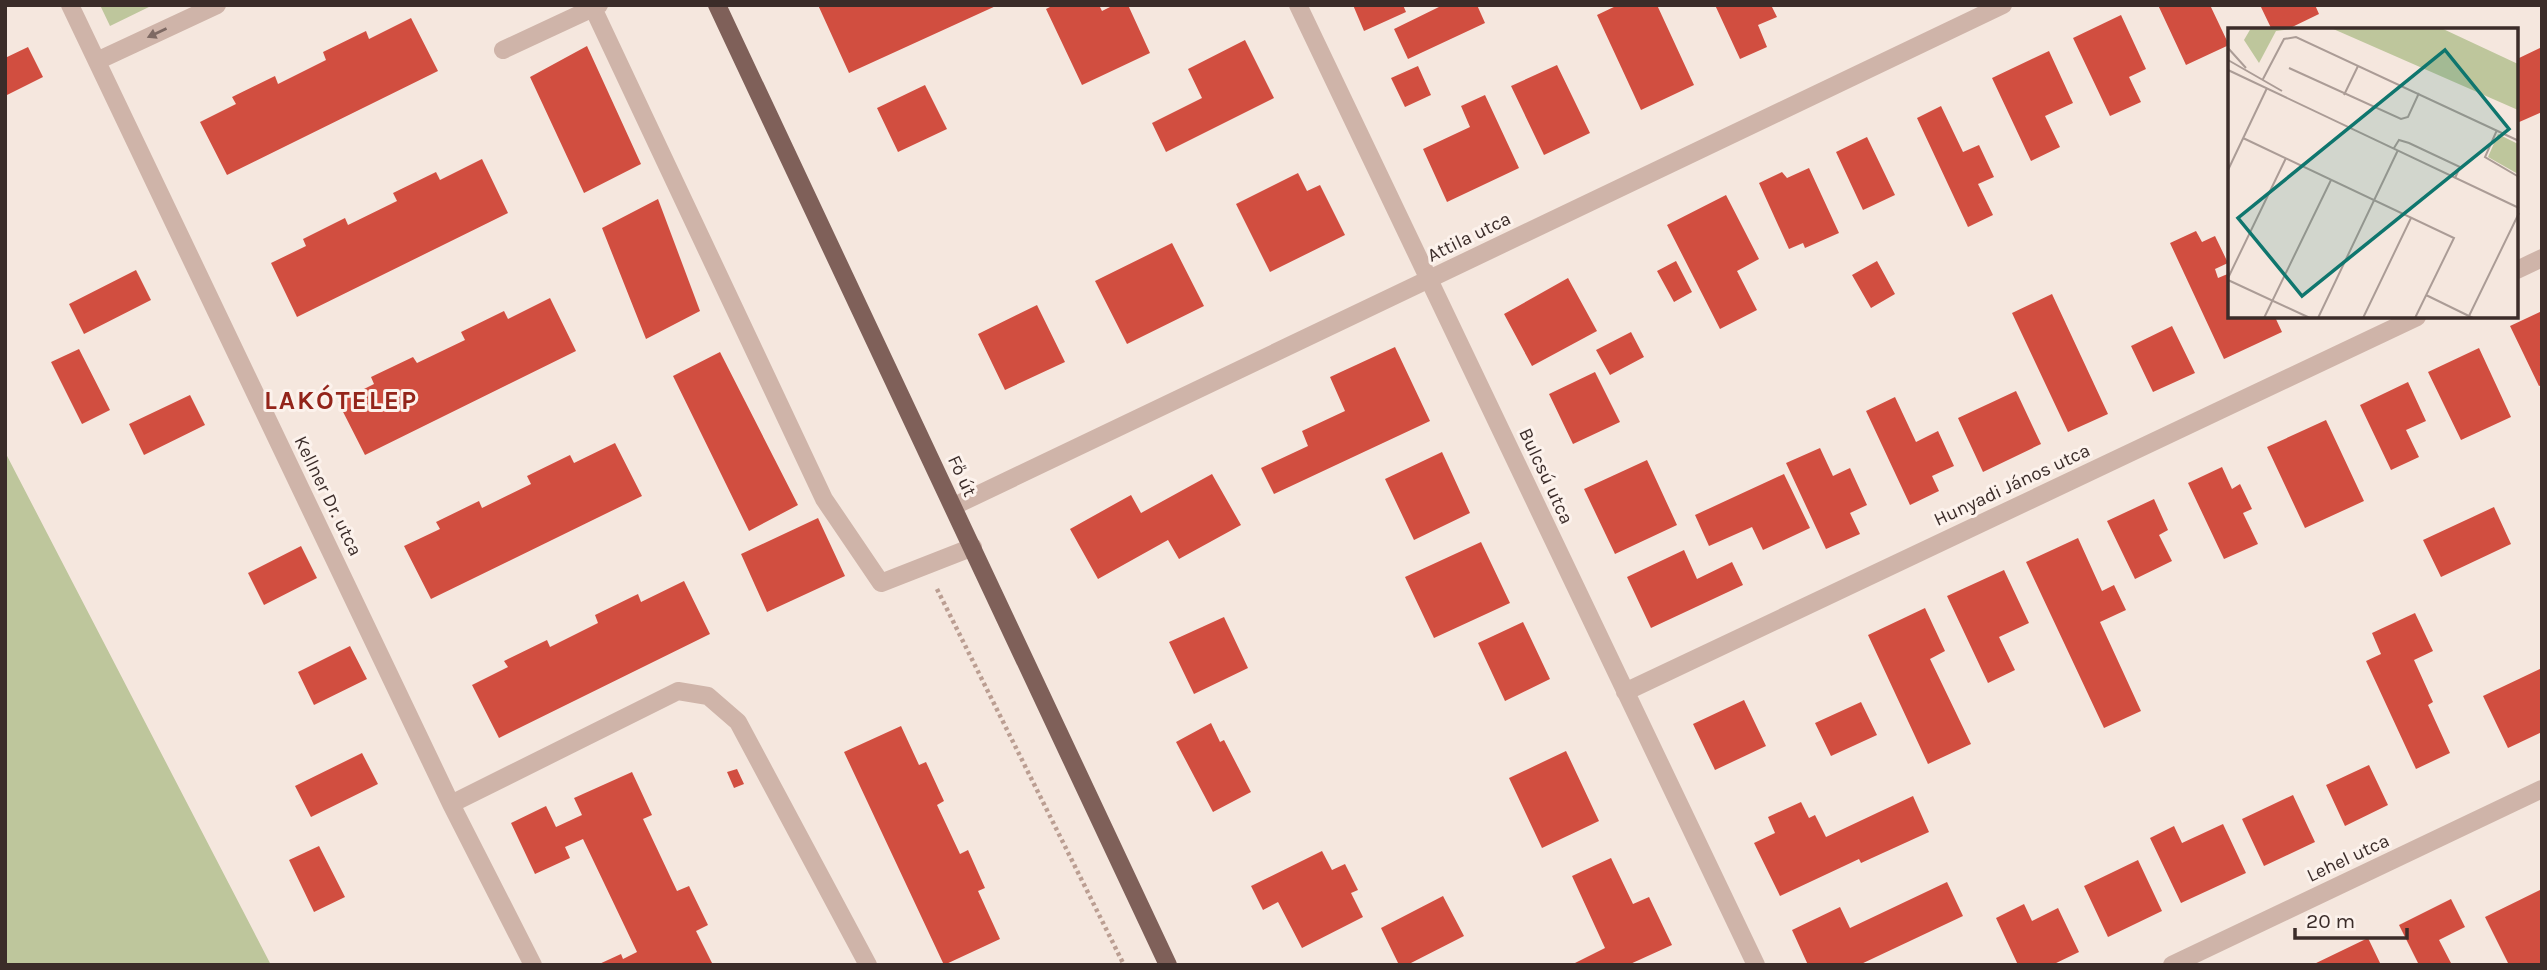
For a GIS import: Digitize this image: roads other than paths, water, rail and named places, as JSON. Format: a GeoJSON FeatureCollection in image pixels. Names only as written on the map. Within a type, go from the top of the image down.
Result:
{"type":"FeatureCollection","features":[{"type":"Feature","properties":{"kind":"main road","name":"Fő út"},"geometry":{"type":"LineString","coordinates":[[717,5],[1168,965]]}},
{"type":"Feature","properties":{"kind":"street","name":"Kellner Dr. utca"},"geometry":{"type":"LineString","coordinates":[[70,5],[451,804],[533,965]]}},
{"type":"Feature","properties":{"kind":"street"},"geometry":{"type":"LineString","coordinates":[[97,61],[217,5]]}},
{"type":"Feature","properties":{"kind":"street","name":"Bulcsú utca"},"geometry":{"type":"LineString","coordinates":[[1298,5],[1756,965]]}},
{"type":"Feature","properties":{"kind":"street","name":"Attila utca"},"geometry":{"type":"LineString","coordinates":[[954,506],[2003,5]]}},
{"type":"Feature","properties":{"kind":"street"},"geometry":{"type":"LineString","coordinates":[[503,50],[596,7],[824,499],[881,583],[973,547]]}},
{"type":"Feature","properties":{"kind":"street"},"geometry":{"type":"LineString","coordinates":[[2519,269],[2542,258]]}},
{"type":"Feature","properties":{"kind":"street","name":"Hunyadi János utca"},"geometry":{"type":"LineString","coordinates":[[1625,691],[2415,318]]}},
{"type":"Feature","properties":{"kind":"street"},"geometry":{"type":"LineString","coordinates":[[451,804],[678,691],[708,696],[737,722],[868,965]]}},
{"type":"Feature","properties":{"kind":"street","name":"Lehel utca"},"geometry":{"type":"LineString","coordinates":[[2172,965],[2542,789]]}},
{"type":"Feature","properties":{"kind":"district","name":"LAKÓTELEP"},"geometry":{"type":"Point","coordinates":[341,400]}}]}
